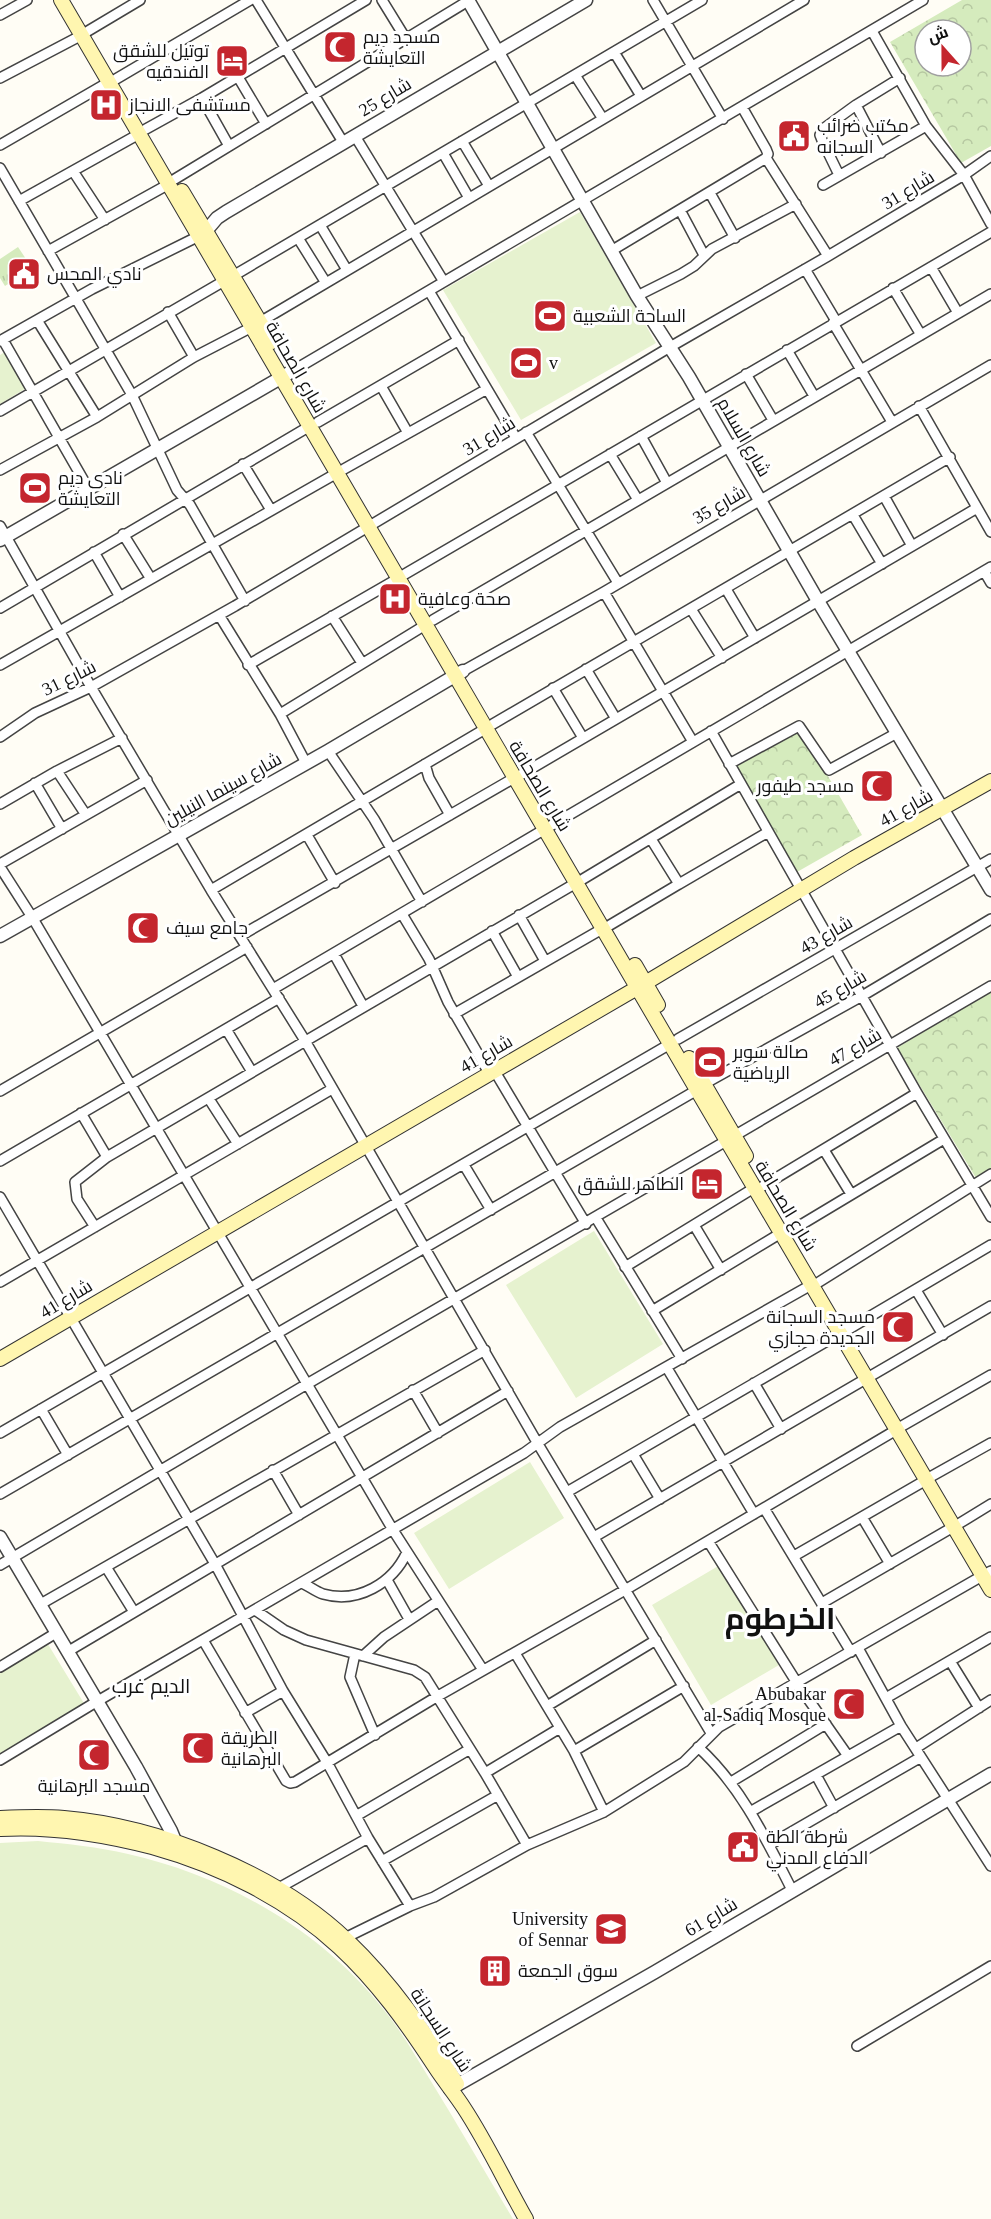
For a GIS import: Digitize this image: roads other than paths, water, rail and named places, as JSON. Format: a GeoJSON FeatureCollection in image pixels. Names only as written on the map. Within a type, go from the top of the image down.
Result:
{"type":"FeatureCollection","features":[{"type":"Feature","properties":{"kind":"main road","name":"شارع الصحافة"},"geometry":{"type":"LineString","coordinates":[[61,0],[85,33]]}},
{"type":"Feature","properties":{"kind":"main road","name":"شارع الصحافة"},"geometry":{"type":"LineString","coordinates":[[70,0],[85,33],[112,80],[606,927],[899,1428],[988,1573],[991,1590]]}},
{"type":"Feature","properties":{"kind":"main road","name":"شارع 41"},"geometry":{"type":"LineString","coordinates":[[0,1359],[991,781]]}},
{"type":"Feature","properties":{"kind":"main road","name":"شارع السجانة"},"geometry":{"type":"LineString","coordinates":[[0,1818],[43,1817],[76,1820],[141,1832],[248,1884],[296,1913],[338,1946],[370,1978],[402,2016],[453,2087]]}},
{"type":"Feature","properties":{"kind":"main road","name":"شارع السجانة"},"geometry":{"type":"LineString","coordinates":[[0,1829],[26,1827],[75,1831],[141,1844],[178,1848],[217,1858],[277,1889],[302,1905],[345,1938],[410,2010],[526,2219]]}},
{"type":"Feature","properties":{"kind":"street"},"geometry":{"type":"LineString","coordinates":[[0,15],[27,0]]}},
{"type":"Feature","properties":{"kind":"street"},"geometry":{"type":"LineString","coordinates":[[0,78],[85,33],[140,0]]}},
{"type":"Feature","properties":{"kind":"street"},"geometry":{"type":"LineString","coordinates":[[0,145],[250,0]]}},
{"type":"Feature","properties":{"kind":"street"},"geometry":{"type":"LineString","coordinates":[[256,0],[344,142]]}},
{"type":"Feature","properties":{"kind":"street"},"geometry":{"type":"LineString","coordinates":[[19,201],[202,98],[366,0]]}},
{"type":"Feature","properties":{"kind":"street"},"geometry":{"type":"LineString","coordinates":[[382,0],[406,39]]}},
{"type":"Feature","properties":{"kind":"street"},"geometry":{"type":"LineString","coordinates":[[48,251],[172,182],[468,0]]}},
{"type":"Feature","properties":{"kind":"street","name":"شارع السلام"},"geometry":{"type":"LineString","coordinates":[[468,0],[637,296],[670,346],[818,601],[991,890]]}},
{"type":"Feature","properties":{"kind":"street","name":"شارع 25"},"geometry":{"type":"LineString","coordinates":[[2,341],[76,298],[202,234],[226,212],[586,0]]}},
{"type":"Feature","properties":{"kind":"street"},"geometry":{"type":"LineString","coordinates":[[653,0],[723,119]]}},
{"type":"Feature","properties":{"kind":"street"},"geometry":{"type":"LineString","coordinates":[[0,411],[702,0]]}},
{"type":"Feature","properties":{"kind":"street"},"geometry":{"type":"LineString","coordinates":[[0,470],[97,417],[194,357],[256,324],[804,0]]}},
{"type":"Feature","properties":{"kind":"street"},"geometry":{"type":"LineString","coordinates":[[711,1733],[538,1444],[305,1041],[211,890],[2,534],[156,450],[923,0]]}},
{"type":"Feature","properties":{"kind":"street"},"geometry":{"type":"LineString","coordinates":[[872,31],[926,126],[964,175],[991,225]]}},
{"type":"Feature","properties":{"kind":"street"},"geometry":{"type":"LineString","coordinates":[[614,52],[640,96]]}},
{"type":"Feature","properties":{"kind":"street"},"geometry":{"type":"LineString","coordinates":[[575,75],[603,119]]}},
{"type":"Feature","properties":{"kind":"street"},"geometry":{"type":"LineString","coordinates":[[238,76],[266,123]]}},
{"type":"Feature","properties":{"kind":"street"},"geometry":{"type":"LineString","coordinates":[[839,175],[820,135],[823,129],[900,78]]}},
{"type":"Feature","properties":{"kind":"street"},"geometry":{"type":"LineString","coordinates":[[202,98],[229,146]]}},
{"type":"Feature","properties":{"kind":"street"},"geometry":{"type":"LineString","coordinates":[[856,105],[881,153]]}},
{"type":"Feature","properties":{"kind":"street"},"geometry":{"type":"LineString","coordinates":[[611,251],[766,158],[768,154],[766,149],[742,107]]}},
{"type":"Feature","properties":{"kind":"street"},"geometry":{"type":"LineString","coordinates":[[823,185],[926,126]]}},
{"type":"Feature","properties":{"kind":"street"},"geometry":{"type":"LineString","coordinates":[[356,136],[444,282]]}},
{"type":"Feature","properties":{"kind":"street"},"geometry":{"type":"LineString","coordinates":[[462,141],[489,186]]}},
{"type":"Feature","properties":{"kind":"street"},"geometry":{"type":"LineString","coordinates":[[443,153],[469,198]]}},
{"type":"Feature","properties":{"kind":"street","name":"شارع 31"},"geometry":{"type":"LineString","coordinates":[[0,737],[35,712],[91,687],[245,601],[670,346],[964,175],[991,156]]}},
{"type":"Feature","properties":{"kind":"street"},"geometry":{"type":"LineString","coordinates":[[766,158],[828,256]]}},
{"type":"Feature","properties":{"kind":"street"},"geometry":{"type":"LineString","coordinates":[[0,168],[132,395],[156,450],[183,499],[190,506],[245,601]]}},
{"type":"Feature","properties":{"kind":"street"},"geometry":{"type":"LineString","coordinates":[[73,171],[105,219]]}},
{"type":"Feature","properties":{"kind":"street"},"geometry":{"type":"LineString","coordinates":[[710,193],[735,238]]}},
{"type":"Feature","properties":{"kind":"street"},"geometry":{"type":"LineString","coordinates":[[637,296],[694,266],[712,249],[796,204]]}},
{"type":"Feature","properties":{"kind":"street"},"geometry":{"type":"LineString","coordinates":[[680,210],[704,255]]}},
{"type":"Feature","properties":{"kind":"street"},"geometry":{"type":"LineString","coordinates":[[320,225],[347,270]]}},
{"type":"Feature","properties":{"kind":"street"},"geometry":{"type":"LineString","coordinates":[[248,665],[991,232]]}},
{"type":"Feature","properties":{"kind":"street"},"geometry":{"type":"LineString","coordinates":[[298,238],[326,283]]}},
{"type":"Feature","properties":{"kind":"street"},"geometry":{"type":"LineString","coordinates":[[931,267],[958,313]]}},
{"type":"Feature","properties":{"kind":"street"},"geometry":{"type":"LineString","coordinates":[[805,269],[892,422]]}},
{"type":"Feature","properties":{"kind":"street"},"geometry":{"type":"LineString","coordinates":[[893,288],[921,335]]}},
{"type":"Feature","properties":{"kind":"street"},"geometry":{"type":"LineString","coordinates":[[429,291],[516,438]]}},
{"type":"Feature","properties":{"kind":"street"},"geometry":{"type":"LineString","coordinates":[[280,714],[430,622],[991,294]]}},
{"type":"Feature","properties":{"kind":"street"},"geometry":{"type":"LineString","coordinates":[[168,312],[194,357]]}},
{"type":"Feature","properties":{"kind":"street"},"geometry":{"type":"LineString","coordinates":[[37,320],[97,417]]}},
{"type":"Feature","properties":{"kind":"street"},"geometry":{"type":"LineString","coordinates":[[0,608],[123,534],[459,340]]}},
{"type":"Feature","properties":{"kind":"street"},"geometry":{"type":"LineString","coordinates":[[2,341],[88,488]]}},
{"type":"Feature","properties":{"kind":"street"},"geometry":{"type":"LineString","coordinates":[[787,350],[814,396]]}},
{"type":"Feature","properties":{"kind":"street","name":"شارع 35"},"geometry":{"type":"LineString","coordinates":[[459,673],[604,592],[991,365]]}},
{"type":"Feature","properties":{"kind":"street"},"geometry":{"type":"LineString","coordinates":[[746,374],[773,420]]}},
{"type":"Feature","properties":{"kind":"street"},"geometry":{"type":"LineString","coordinates":[[381,386],[408,433]]}},
{"type":"Feature","properties":{"kind":"street"},"geometry":{"type":"LineString","coordinates":[[0,665],[487,389]]}},
{"type":"Feature","properties":{"kind":"street"},"geometry":{"type":"LineString","coordinates":[[919,406],[991,532]]}},
{"type":"Feature","properties":{"kind":"street"},"geometry":{"type":"LineString","coordinates":[[526,432],[618,583]]}},
{"type":"Feature","properties":{"kind":"street"},"geometry":{"type":"LineString","coordinates":[[641,436],[667,483]]}},
{"type":"Feature","properties":{"kind":"street"},"geometry":{"type":"LineString","coordinates":[[610,454],[638,500]]}},
{"type":"Feature","properties":{"kind":"street"},"geometry":{"type":"LineString","coordinates":[[211,890],[950,457]]}},
{"type":"Feature","properties":{"kind":"street"},"geometry":{"type":"LineString","coordinates":[[243,464],[271,510]]}},
{"type":"Feature","properties":{"kind":"street"},"geometry":{"type":"LineString","coordinates":[[884,496],[912,546]]}},
{"type":"Feature","properties":{"kind":"street"},"geometry":{"type":"LineString","coordinates":[[240,936],[335,883],[977,508]]}},
{"type":"Feature","properties":{"kind":"street"},"geometry":{"type":"LineString","coordinates":[[853,515],[882,564]]}},
{"type":"Feature","properties":{"kind":"street"},"geometry":{"type":"LineString","coordinates":[[123,534],[151,579]]}},
{"type":"Feature","properties":{"kind":"street"},"geometry":{"type":"LineString","coordinates":[[94,552],[120,597]]}},
{"type":"Feature","properties":{"kind":"street"},"geometry":{"type":"LineString","coordinates":[[273,989],[848,649],[988,569],[991,583]]}},
{"type":"Feature","properties":{"kind":"street"},"geometry":{"type":"LineString","coordinates":[[726,589],[755,638]]}},
{"type":"Feature","properties":{"kind":"street"},"geometry":{"type":"LineString","coordinates":[[604,592],[693,742]]}},
{"type":"Feature","properties":{"kind":"street"},"geometry":{"type":"LineString","coordinates":[[691,609],[722,658]]}},
{"type":"Feature","properties":{"kind":"street"},"geometry":{"type":"LineString","coordinates":[[219,615],[280,714],[306,764]]}},
{"type":"Feature","properties":{"kind":"street"},"geometry":{"type":"LineString","coordinates":[[333,616],[362,663]]}},
{"type":"Feature","properties":{"kind":"street"},"geometry":{"type":"LineString","coordinates":[[586,669],[616,719]]}},
{"type":"Feature","properties":{"kind":"street","name":"شارع سينما النيلين"},"geometry":{"type":"LineString","coordinates":[[0,936],[306,764],[459,673]]}},
{"type":"Feature","properties":{"kind":"street"},"geometry":{"type":"LineString","coordinates":[[553,688],[583,738]]}},
{"type":"Feature","properties":{"kind":"street"},"geometry":{"type":"LineString","coordinates":[[729,764],[799,726],[829,770],[897,733]]}},
{"type":"Feature","properties":{"kind":"street"},"geometry":{"type":"LineString","coordinates":[[711,731],[917,1094],[991,1216]]}},
{"type":"Feature","properties":{"kind":"street"},"geometry":{"type":"LineString","coordinates":[[0,804],[57,771],[122,738]]}},
{"type":"Feature","properties":{"kind":"street"},"geometry":{"type":"LineString","coordinates":[[328,751],[422,902]]}},
{"type":"Feature","properties":{"kind":"street"},"geometry":{"type":"LineString","coordinates":[[424,764],[429,778],[450,815]]}},
{"type":"Feature","properties":{"kind":"street"},"geometry":{"type":"LineString","coordinates":[[57,771],[86,815]]}},
{"type":"Feature","properties":{"kind":"street"},"geometry":{"type":"LineString","coordinates":[[147,780],[0,866],[185,1175],[393,1530],[483,1670]]}},
{"type":"Feature","properties":{"kind":"street"},"geometry":{"type":"LineString","coordinates":[[35,783],[62,829]]}},
{"type":"Feature","properties":{"kind":"street"},"geometry":{"type":"LineString","coordinates":[[95,1227],[76,1199],[75,1182],[107,1157],[580,881],[741,784]]}},
{"type":"Feature","properties":{"kind":"street"},"geometry":{"type":"LineString","coordinates":[[454,1014],[768,832]]}},
{"type":"Feature","properties":{"kind":"street"},"geometry":{"type":"LineString","coordinates":[[307,835],[335,883]]}},
{"type":"Feature","properties":{"kind":"street"},"geometry":{"type":"LineString","coordinates":[[651,839],[679,884]]}},
{"type":"Feature","properties":{"kind":"street","name":"شارع 43"},"geometry":{"type":"LineString","coordinates":[[0,1433],[250,1286],[464,1165],[991,859]]}},
{"type":"Feature","properties":{"kind":"street"},"geometry":{"type":"LineString","coordinates":[[402,914],[432,966],[454,1014],[528,1126],[586,1224]]}},
{"type":"Feature","properties":{"kind":"street"},"geometry":{"type":"LineString","coordinates":[[519,915],[545,961]]}},
{"type":"Feature","properties":{"kind":"street","name":"شارع 45"},"geometry":{"type":"LineString","coordinates":[[0,1494],[276,1332],[991,920]]}},
{"type":"Feature","properties":{"kind":"street"},"geometry":{"type":"LineString","coordinates":[[492,931],[518,976]]}},
{"type":"Feature","properties":{"kind":"street"},"geometry":{"type":"LineString","coordinates":[[0,1090],[247,947]]}},
{"type":"Feature","properties":{"kind":"street"},"geometry":{"type":"LineString","coordinates":[[334,954],[363,1006]]}},
{"type":"Feature","properties":{"kind":"street","name":"شارع 47"},"geometry":{"type":"LineString","coordinates":[[0,1565],[991,986]]}},
{"type":"Feature","properties":{"kind":"street"},"geometry":{"type":"LineString","coordinates":[[0,1161],[279,998]]}},
{"type":"Feature","properties":{"kind":"street"},"geometry":{"type":"LineString","coordinates":[[226,1029],[252,1072]]}},
{"type":"Feature","properties":{"kind":"street"},"geometry":{"type":"LineString","coordinates":[[0,1282],[332,1089]]}},
{"type":"Feature","properties":{"kind":"street"},"geometry":{"type":"LineString","coordinates":[[625,1267],[917,1094]]}},
{"type":"Feature","properties":{"kind":"street"},"geometry":{"type":"LineString","coordinates":[[209,1099],[238,1144]]}},
{"type":"Feature","properties":{"kind":"street"},"geometry":{"type":"LineString","coordinates":[[81,1113],[107,1157]]}},
{"type":"Feature","properties":{"kind":"street"},"geometry":{"type":"LineString","coordinates":[[652,1311],[944,1139]]}},
{"type":"Feature","properties":{"kind":"street"},"geometry":{"type":"LineString","coordinates":[[824,1150],[851,1194]]}},
{"type":"Feature","properties":{"kind":"street"},"geometry":{"type":"LineString","coordinates":[[464,1165],[491,1210]]}},
{"type":"Feature","properties":{"kind":"street"},"geometry":{"type":"LineString","coordinates":[[0,1760],[538,1444],[560,1427],[815,1284],[991,1174]]}},
{"type":"Feature","properties":{"kind":"street"},"geometry":{"type":"LineString","coordinates":[[0,1197],[215,1564],[283,1690],[410,1906]]}},
{"type":"Feature","properties":{"kind":"street"},"geometry":{"type":"LineString","coordinates":[[0,1222],[10,1215]]}},
{"type":"Feature","properties":{"kind":"street"},"geometry":{"type":"LineString","coordinates":[[596,1218],[682,1359]]}},
{"type":"Feature","properties":{"kind":"street"},"geometry":{"type":"LineString","coordinates":[[694,1225],[721,1270]]}},
{"type":"Feature","properties":{"kind":"street"},"geometry":{"type":"LineString","coordinates":[[567,1492],[991,1245]]}},
{"type":"Feature","properties":{"kind":"street"},"geometry":{"type":"LineString","coordinates":[[916,1290],[943,1335]]}},
{"type":"Feature","properties":{"kind":"street"},"geometry":{"type":"LineString","coordinates":[[594,1538],[991,1306]]}},
{"type":"Feature","properties":{"kind":"street"},"geometry":{"type":"LineString","coordinates":[[39,1605],[484,1350]]}},
{"type":"Feature","properties":{"kind":"street"},"geometry":{"type":"LineString","coordinates":[[667,1368],[754,1514]]}},
{"type":"Feature","properties":{"kind":"street"},"geometry":{"type":"LineString","coordinates":[[202,1640],[286,1780],[290,1783],[295,1782],[438,1696],[625,1590],[991,1375]]}},
{"type":"Feature","properties":{"kind":"street"},"geometry":{"type":"LineString","coordinates":[[754,1383],[781,1429]]}},
{"type":"Feature","properties":{"kind":"street"},"geometry":{"type":"LineString","coordinates":[[413,1390],[438,1432]]}},
{"type":"Feature","properties":{"kind":"street"},"geometry":{"type":"LineString","coordinates":[[67,1652],[508,1391]]}},
{"type":"Feature","properties":{"kind":"street"},"geometry":{"type":"LineString","coordinates":[[41,1409],[68,1455]]}},
{"type":"Feature","properties":{"kind":"street"},"geometry":{"type":"LineString","coordinates":[[794,1556],[991,1443]]}},
{"type":"Feature","properties":{"kind":"street"},"geometry":{"type":"LineString","coordinates":[[633,1454],[660,1499]]}},
{"type":"Feature","properties":{"kind":"street"},"geometry":{"type":"LineString","coordinates":[[273,1470],[300,1515]]}},
{"type":"Feature","properties":{"kind":"street"},"geometry":{"type":"LineString","coordinates":[[822,1603],[991,1504]]}},
{"type":"Feature","properties":{"kind":"street"},"geometry":{"type":"LineString","coordinates":[[764,1508],[822,1603],[886,1698],[901,1726],[991,1866]]}},
{"type":"Feature","properties":{"kind":"street"},"geometry":{"type":"LineString","coordinates":[[862,1517],[890,1564]]}},
{"type":"Feature","properties":{"kind":"street"},"geometry":{"type":"LineString","coordinates":[[0,1537],[136,1767],[178,1848]]}},
{"type":"Feature","properties":{"kind":"street"},"geometry":{"type":"LineString","coordinates":[[708,1541],[798,1683],[848,1756]]}},
{"type":"Feature","properties":{"kind":"street"},"geometry":{"type":"LineString","coordinates":[[302,1582],[320,1593],[335,1596],[368,1591],[387,1580],[399,1568],[407,1552]]}},
{"type":"Feature","properties":{"kind":"street"},"geometry":{"type":"LineString","coordinates":[[106,1567],[134,1612]]}},
{"type":"Feature","properties":{"kind":"street"},"geometry":{"type":"LineString","coordinates":[[345,1938],[410,1906],[434,1898],[526,1845],[604,1812],[675,1768],[711,1733],[740,1714],[988,1573]]}},
{"type":"Feature","properties":{"kind":"street"},"geometry":{"type":"LineString","coordinates":[[387,1580],[409,1619]]}},
{"type":"Feature","properties":{"kind":"street"},"geometry":{"type":"LineString","coordinates":[[375,1735],[350,1677],[359,1655],[438,1601]]}},
{"type":"Feature","properties":{"kind":"street"},"geometry":{"type":"LineString","coordinates":[[255,1610],[298,1637],[420,1673],[438,1696],[526,1845]]}},
{"type":"Feature","properties":{"kind":"street"},"geometry":{"type":"LineString","coordinates":[[0,1667],[56,1633]]}},
{"type":"Feature","properties":{"kind":"street"},"geometry":{"type":"LineString","coordinates":[[886,1698],[991,1636]]}},
{"type":"Feature","properties":{"kind":"street"},"geometry":{"type":"LineString","coordinates":[[547,1706],[656,1640]]}},
{"type":"Feature","properties":{"kind":"street"},"geometry":{"type":"LineString","coordinates":[[515,1653],[574,1751],[604,1812]]}},
{"type":"Feature","properties":{"kind":"street"},"geometry":{"type":"LineString","coordinates":[[950,1661],[979,1708]]}},
{"type":"Feature","properties":{"kind":"street"},"geometry":{"type":"LineString","coordinates":[[574,1751],[684,1686]]}},
{"type":"Feature","properties":{"kind":"street"},"geometry":{"type":"LineString","coordinates":[[245,1713],[283,1690]]}},
{"type":"Feature","properties":{"kind":"street"},"geometry":{"type":"LineString","coordinates":[[916,1748],[991,1701]]}},
{"type":"Feature","properties":{"kind":"street"},"geometry":{"type":"LineString","coordinates":[[731,1782],[826,1724]]}},
{"type":"Feature","properties":{"kind":"street"},"geometry":{"type":"LineString","coordinates":[[750,1812],[901,1726]]}},
{"type":"Feature","properties":{"kind":"street"},"geometry":{"type":"LineString","coordinates":[[485,1773],[561,1728]]}},
{"type":"Feature","properties":{"kind":"street"},"geometry":{"type":"LineString","coordinates":[[698,1747],[731,1782],[769,1845],[792,1890]]}},
{"type":"Feature","properties":{"kind":"street"},"geometry":{"type":"LineString","coordinates":[[356,1816],[470,1749]]}},
{"type":"Feature","properties":{"kind":"street"},"geometry":{"type":"LineString","coordinates":[[769,1845],[921,1757]]}},
{"type":"Feature","properties":{"kind":"street"},"geometry":{"type":"LineString","coordinates":[[816,1774],[834,1808]]}},
{"type":"Feature","properties":{"kind":"street","name":"شارع 61"},"geometry":{"type":"LineString","coordinates":[[453,2087],[655,1972],[991,1774]]}},
{"type":"Feature","properties":{"kind":"street"},"geometry":{"type":"LineString","coordinates":[[382,1861],[498,1795]]}},
{"type":"Feature","properties":{"kind":"street"},"geometry":{"type":"LineString","coordinates":[[277,1889],[368,1838]]}},
{"type":"Feature","properties":{"kind":"street"},"geometry":{"type":"LineString","coordinates":[[856,2046],[991,1966]]}},
{"type":"Feature","properties":{"kind":"place","name":"مسجد ديم التعايشة"},"geometry":{"type":"Point","coordinates":[340,47]}},
{"type":"Feature","properties":{"kind":"place","name":"توتيل للشقق الفندقيه"},"geometry":{"type":"Point","coordinates":[232,61]}},
{"type":"Feature","properties":{"kind":"place","name":"مستشفى الانجاز"},"geometry":{"type":"Point","coordinates":[106,105]}},
{"type":"Feature","properties":{"kind":"place","name":"مكتب ضرائب السجانه"},"geometry":{"type":"Point","coordinates":[794,136]}},
{"type":"Feature","properties":{"kind":"place","name":"نادي المحس"},"geometry":{"type":"Point","coordinates":[24,274]}},
{"type":"Feature","properties":{"kind":"place","name":"الساحة الشعبية"},"geometry":{"type":"Point","coordinates":[550,316]}},
{"type":"Feature","properties":{"kind":"place","name":"v"},"geometry":{"type":"Point","coordinates":[526,363]}},
{"type":"Feature","properties":{"kind":"place","name":"نادى ديم التعايشة"},"geometry":{"type":"Point","coordinates":[35,488]}},
{"type":"Feature","properties":{"kind":"place","name":"صحة وعافية"},"geometry":{"type":"Point","coordinates":[395,599]}},
{"type":"Feature","properties":{"kind":"place","name":"مسجد طيفور"},"geometry":{"type":"Point","coordinates":[877,786]}},
{"type":"Feature","properties":{"kind":"place","name":"جامع سيف"},"geometry":{"type":"Point","coordinates":[143,928]}},
{"type":"Feature","properties":{"kind":"place","name":"صالة سوبر الرياضية"},"geometry":{"type":"Point","coordinates":[710,1062]}},
{"type":"Feature","properties":{"kind":"place","name":"الطاهر للشقق"},"geometry":{"type":"Point","coordinates":[707,1184]}},
{"type":"Feature","properties":{"kind":"place","name":"مسجد السجانة الجديدة حجازي"},"geometry":{"type":"Point","coordinates":[898,1327]}},
{"type":"Feature","properties":{"kind":"place","name":"Abubakar al-Sadiq Mosque"},"geometry":{"type":"Point","coordinates":[849,1704]}},
{"type":"Feature","properties":{"kind":"place","name":"الطريقة البرهانية"},"geometry":{"type":"Point","coordinates":[198,1748]}},
{"type":"Feature","properties":{"kind":"place","name":"مسجد البرهانية"},"geometry":{"type":"Point","coordinates":[94,1755]}},
{"type":"Feature","properties":{"kind":"place","name":"شرطة الطة الدفاع المدني"},"geometry":{"type":"Point","coordinates":[743,1847]}},
{"type":"Feature","properties":{"kind":"place","name":"University of Sennar"},"geometry":{"type":"Point","coordinates":[611,1929]}},
{"type":"Feature","properties":{"kind":"place","name":"سوق الجمعة"},"geometry":{"type":"Point","coordinates":[495,1971]}},
{"type":"Feature","properties":{"kind":"district","name":"الخرطوم"},"geometry":{"type":"Point","coordinates":[780,1618]}},
{"type":"Feature","properties":{"kind":"district","name":"الديم غرب"},"geometry":{"type":"Point","coordinates":[151,1686]}}]}
